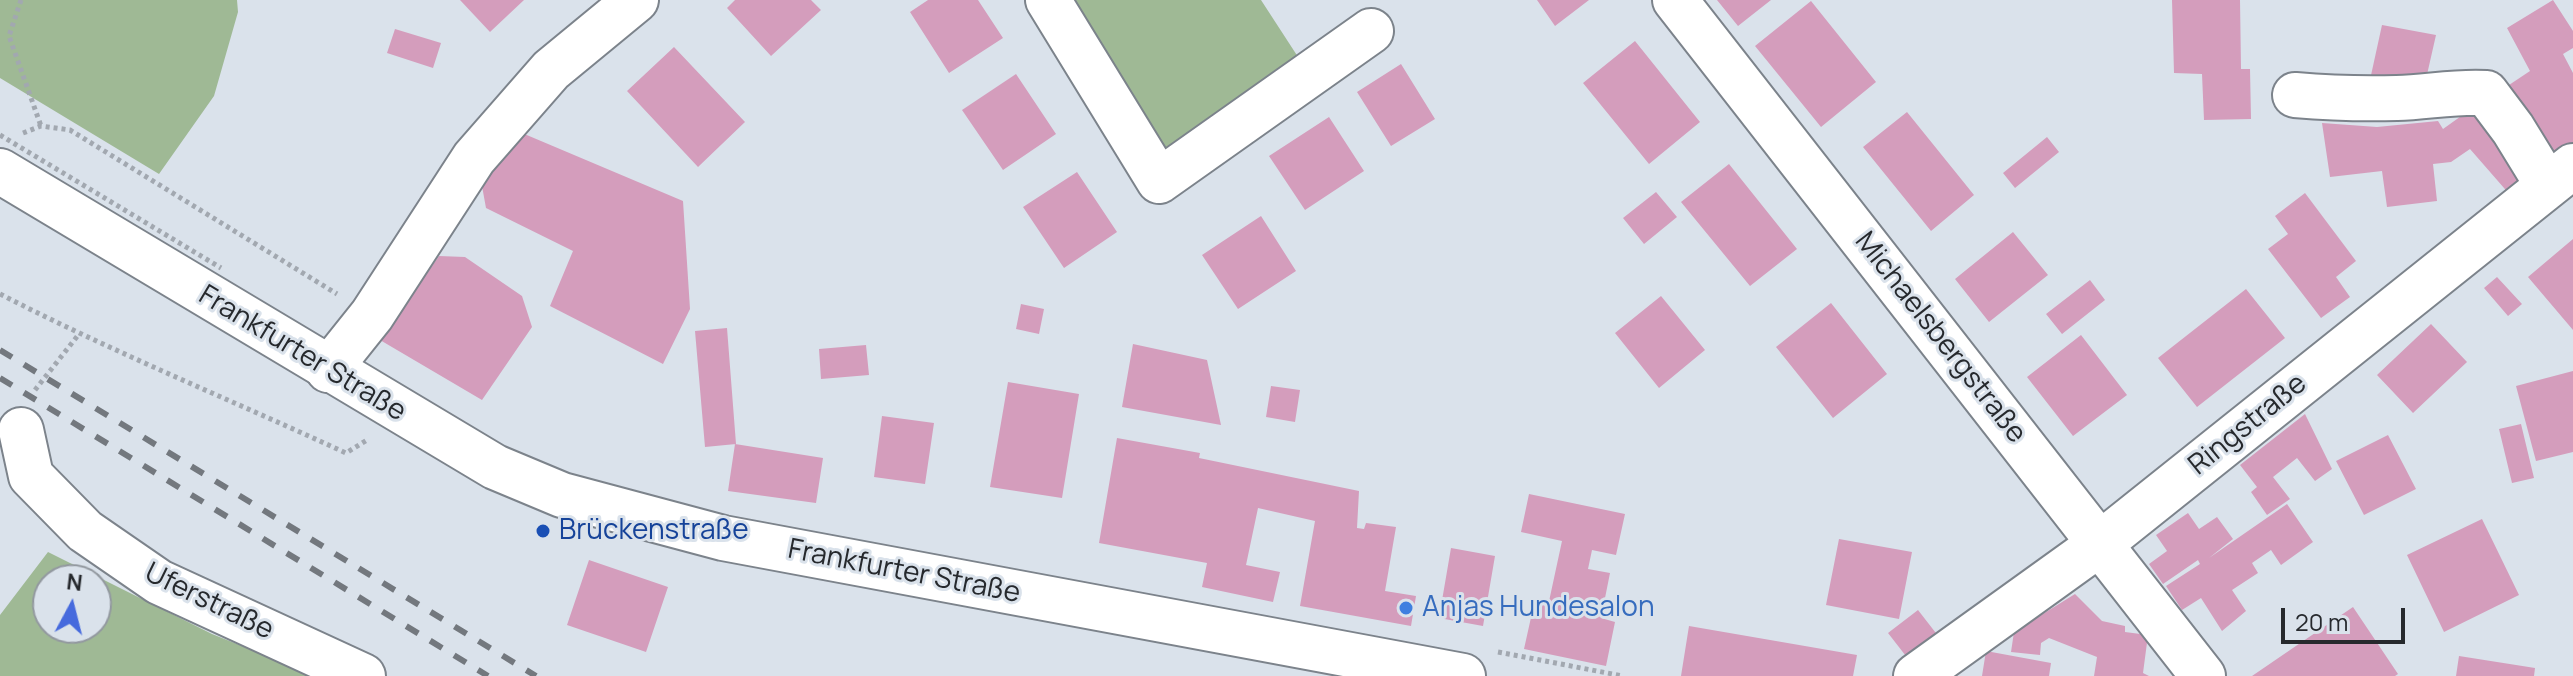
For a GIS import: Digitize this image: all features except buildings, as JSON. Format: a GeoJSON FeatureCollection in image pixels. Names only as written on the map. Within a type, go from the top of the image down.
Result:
{"type":"FeatureCollection","features":[{"type":"Feature","properties":{"kind":"street"},"geometry":{"type":"LineString","coordinates":[[328,370],[372,315],[474,158],[551,70],[636,0]]}},
{"type":"Feature","properties":{"kind":"street"},"geometry":{"type":"LineString","coordinates":[[1048,0],[1159,181],[1371,31]]}},
{"type":"Feature","properties":{"kind":"street","name":"Michaelsbergstraße"},"geometry":{"type":"LineString","coordinates":[[1675,0],[2203,676]]}},
{"type":"Feature","properties":{"kind":"street"},"geometry":{"type":"LineString","coordinates":[[2295,95],[2349,99],[2401,98],[2459,91],[2486,93],[2513,129],[2560,176]]}},
{"type":"Feature","properties":{"kind":"street","name":"Frankfurter Straße"},"geometry":{"type":"LineString","coordinates":[[4,159],[212,282],[328,370],[495,467],[576,499],[723,538],[1463,676]]}},
{"type":"Feature","properties":{"kind":"street","name":"Ringstraße"},"geometry":{"type":"LineString","coordinates":[[1916,676],[2101,543],[2560,176]]}},
{"type":"Feature","properties":{"kind":"street","name":"Uferstraße"},"geometry":{"type":"LineString","coordinates":[[21,430],[31,476],[85,531],[159,582],[363,676]]}},
{"type":"Feature","properties":{"kind":"path"},"geometry":{"type":"LineString","coordinates":[[21,0],[9,36],[41,126]]}},
{"type":"Feature","properties":{"kind":"path"},"geometry":{"type":"LineString","coordinates":[[4,159],[15,136],[41,126],[70,130],[372,315]]}},
{"type":"Feature","properties":{"kind":"path"},"geometry":{"type":"LineString","coordinates":[[0,135],[212,282]]}},
{"type":"Feature","properties":{"kind":"path"},"geometry":{"type":"LineString","coordinates":[[0,294],[79,334],[346,453],[368,439]]}},
{"type":"Feature","properties":{"kind":"path"},"geometry":{"type":"LineString","coordinates":[[21,430],[28,400],[79,334]]}},
{"type":"Feature","properties":{"kind":"green space"},"geometry":{"type":"Polygon","coordinates":[[[0,0],[237,0],[238,12],[214,96],[159,174],[0,78],[0,0]]]}},
{"type":"Feature","properties":{"kind":"green space"},"geometry":{"type":"Polygon","coordinates":[[[1070,0],[1261,0],[1300,60],[1164,151],[1070,0]]]}},
{"type":"Feature","properties":{"kind":"green space"},"geometry":{"type":"Polygon","coordinates":[[[48,552],[72,564],[39,564],[48,552]]]}},
{"type":"Feature","properties":{"kind":"green space"},"geometry":{"type":"Polygon","coordinates":[[[32,573],[32,644],[112,644],[112,584],[212,634],[317,676],[0,676],[0,615],[32,573]]]}},
{"type":"Feature","properties":{"kind":"railway"},"geometry":{"type":"LineString","coordinates":[[0,350],[536,676]]}},
{"type":"Feature","properties":{"kind":"railway"},"geometry":{"type":"LineString","coordinates":[[0,378],[488,676]]}},
{"type":"Feature","properties":{"kind":"place","name":"Brückenstraße"},"geometry":{"type":"Point","coordinates":[543,531]}},
{"type":"Feature","properties":{"kind":"place","name":"Anjas Hundesalon"},"geometry":{"type":"Point","coordinates":[1406,608]}}]}
